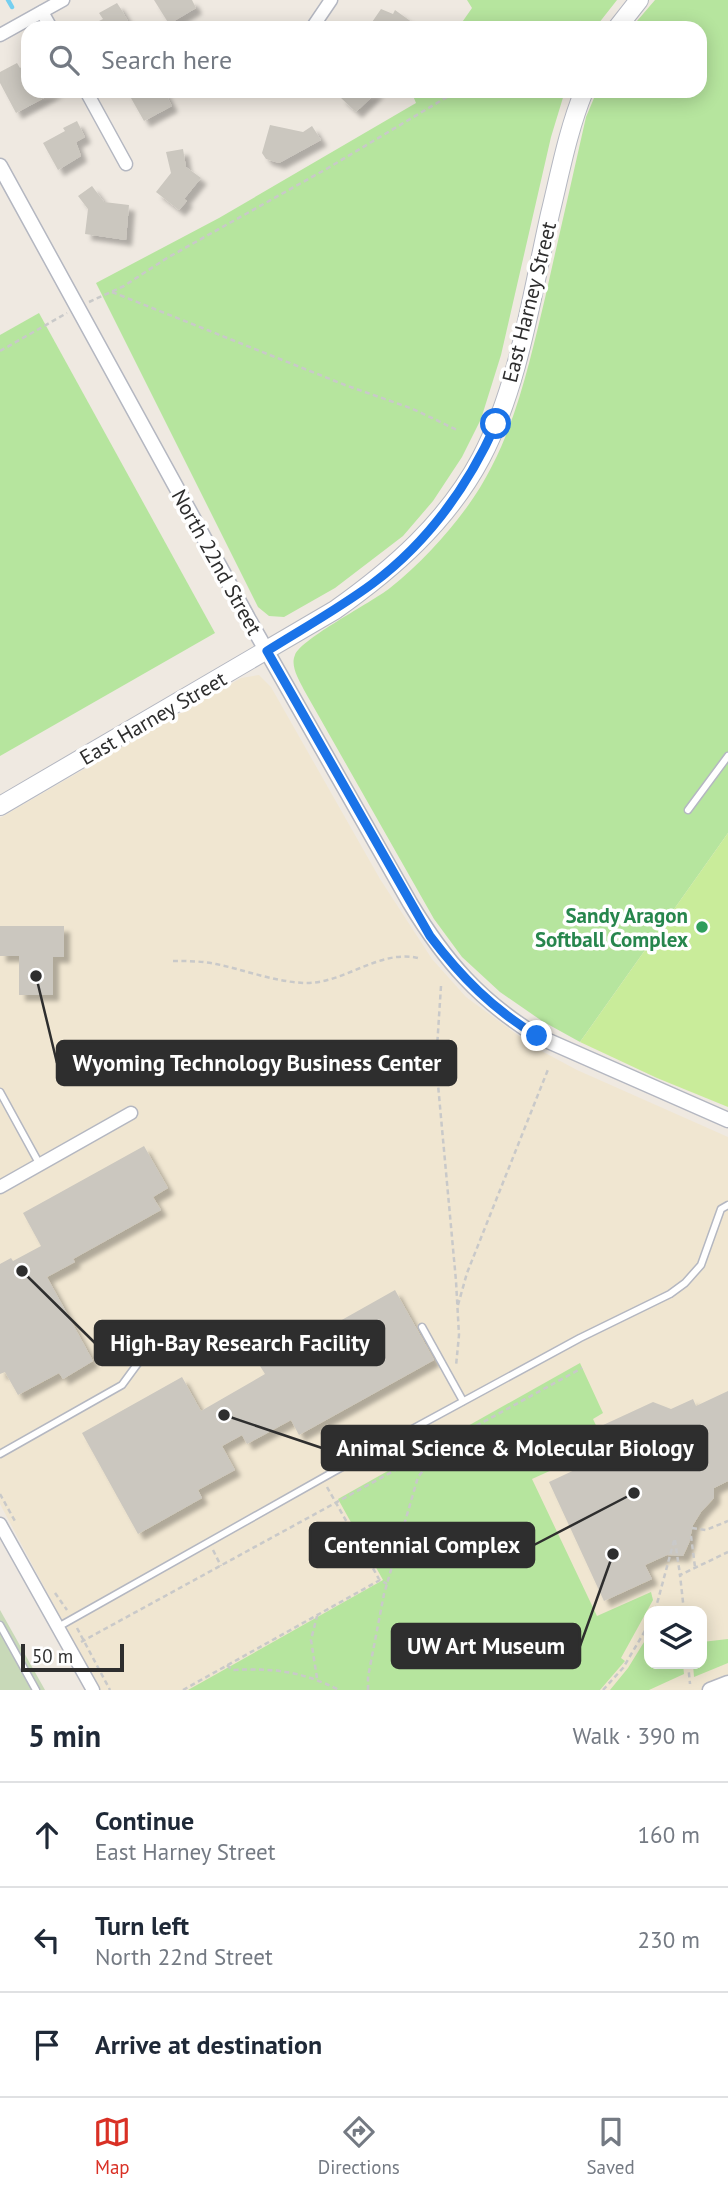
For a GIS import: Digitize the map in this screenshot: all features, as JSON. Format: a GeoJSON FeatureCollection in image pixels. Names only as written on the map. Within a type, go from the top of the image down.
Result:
{"type":"FeatureCollection","features":[{"type":"Feature","properties":{"kind":"main road"},"geometry":{"type":"LineString","coordinates":[[622,21],[639,0]]}},
{"type":"Feature","properties":{"kind":"main road","name":"East Harney Street"},"geometry":{"type":"LineString","coordinates":[[0,806],[267,651],[364,590],[408,553],[439,520],[480,459],[496,424],[511,378],[568,140],[582,98]]}},
{"type":"Feature","properties":{"kind":"street"},"geometry":{"type":"LineString","coordinates":[[26,21],[63,0]]}},
{"type":"Feature","properties":{"kind":"street"},"geometry":{"type":"LineString","coordinates":[[317,21],[331,0]]}},
{"type":"Feature","properties":{"kind":"street"},"geometry":{"type":"LineString","coordinates":[[42,12],[47,21]]}},
{"type":"Feature","properties":{"kind":"street"},"geometry":{"type":"LineString","coordinates":[[0,35],[21,24]]}},
{"type":"Feature","properties":{"kind":"street"},"geometry":{"type":"LineString","coordinates":[[90,98],[126,164]]}},
{"type":"Feature","properties":{"kind":"street","name":"North 22nd Street"},"geometry":{"type":"LineString","coordinates":[[0,166],[267,651],[430,936],[453,967],[481,996],[509,1019],[537,1036],[728,1120]]}},
{"type":"Feature","properties":{"kind":"street"},"geometry":{"type":"LineString","coordinates":[[0,1188],[131,1113]]}},
{"type":"Feature","properties":{"kind":"street"},"geometry":{"type":"LineString","coordinates":[[0,1524],[93,1690]]}},
{"type":"Feature","properties":{"kind":"street"},"geometry":{"type":"LineString","coordinates":[[710,1690],[728,1683]]}},
{"type":"Feature","properties":{"kind":"lane"},"geometry":{"type":"LineString","coordinates":[[688,810],[728,756]]}},
{"type":"Feature","properties":{"kind":"lane"},"geometry":{"type":"LineString","coordinates":[[0,1091],[40,1165]]}},
{"type":"Feature","properties":{"kind":"lane"},"geometry":{"type":"LineString","coordinates":[[58,1627],[463,1401],[580,1338],[649,1306],[685,1283],[701,1265],[721,1209],[728,1205]]}},
{"type":"Feature","properties":{"kind":"lane"},"geometry":{"type":"LineString","coordinates":[[422,1327],[463,1401]]}},
{"type":"Feature","properties":{"kind":"lane"},"geometry":{"type":"LineString","coordinates":[[0,1454],[122,1385],[155,1335]]}},
{"type":"Feature","properties":{"kind":"lane"},"geometry":{"type":"LineString","coordinates":[[0,1625],[36,1690]]}},
{"type":"Feature","properties":{"kind":"path"},"geometry":{"type":"LineString","coordinates":[[0,351],[112,292],[445,98]]}},
{"type":"Feature","properties":{"kind":"path"},"geometry":{"type":"LineString","coordinates":[[112,292],[345,385],[413,409],[457,430]]}},
{"type":"Feature","properties":{"kind":"path"},"geometry":{"type":"LineString","coordinates":[[173,961],[215,963],[305,983],[321,981],[393,958],[407,955],[418,958]]}},
{"type":"Feature","properties":{"kind":"path"},"geometry":{"type":"LineString","coordinates":[[441,986],[436,1075],[457,1308],[458,1362],[451,1379]]}},
{"type":"Feature","properties":{"kind":"path"},"geometry":{"type":"LineString","coordinates":[[457,1308],[467,1273],[549,1067]]}},
{"type":"Feature","properties":{"kind":"path"},"geometry":{"type":"LineString","coordinates":[[69,1648],[582,1368]]}},
{"type":"Feature","properties":{"kind":"path"},"geometry":{"type":"LineString","coordinates":[[368,1690],[368,1676],[387,1584],[418,1476],[447,1441]]}},
{"type":"Feature","properties":{"kind":"path"},"geometry":{"type":"LineString","coordinates":[[322,1478],[380,1580],[387,1584]]}},
{"type":"Feature","properties":{"kind":"path"},"geometry":{"type":"LineString","coordinates":[[0,1494],[20,1530]]}},
{"type":"Feature","properties":{"kind":"path"},"geometry":{"type":"LineString","coordinates":[[692,1528],[706,1530],[728,1521]]}},
{"type":"Feature","properties":{"kind":"path"},"geometry":{"type":"LineString","coordinates":[[656,1606],[675,1536],[683,1606]]}},
{"type":"Feature","properties":{"kind":"path"},"geometry":{"type":"LineString","coordinates":[[691,1536],[695,1566]]}},
{"type":"Feature","properties":{"kind":"path"},"geometry":{"type":"LineString","coordinates":[[208,1541],[222,1566]]}},
{"type":"Feature","properties":{"kind":"path"},"geometry":{"type":"LineString","coordinates":[[680,1575],[728,1552]]}},
{"type":"Feature","properties":{"kind":"path"},"geometry":{"type":"LineString","coordinates":[[183,1690],[380,1580]]}},
{"type":"Feature","properties":{"kind":"path"},"geometry":{"type":"LineString","coordinates":[[50,1584],[110,1690]]}},
{"type":"Feature","properties":{"kind":"path"},"geometry":{"type":"LineString","coordinates":[[317,1616],[311,1640],[317,1679]]}},
{"type":"Feature","properties":{"kind":"path"},"geometry":{"type":"LineString","coordinates":[[603,1690],[623,1668],[644,1632]]}},
{"type":"Feature","properties":{"kind":"path"},"geometry":{"type":"LineString","coordinates":[[227,1665],[232,1670],[290,1671],[317,1679],[340,1690]]}},
{"type":"Feature","properties":{"kind":"path"},"geometry":{"type":"LineString","coordinates":[[688,1669],[690,1684]]}},
{"type":"Feature","properties":{"kind":"shaded area"},"geometry":{"type":"Polygon","coordinates":[[[259,675],[271,687],[380,879],[432,959],[466,997],[534,1047],[577,1070],[728,1137],[728,1690],[99,1690],[0,1504],[0,818],[241,678],[259,675]]]}},
{"type":"Feature","properties":{"kind":"green space"},"geometry":{"type":"Polygon","coordinates":[[[467,0],[617,0],[600,21],[463,21],[472,8],[467,0]]]}},
{"type":"Feature","properties":{"kind":"green space"},"geometry":{"type":"Polygon","coordinates":[[[655,0],[728,0],[728,833],[580,1042],[542,1021],[500,992],[462,957],[434,919],[304,690],[296,673],[294,659],[300,648],[310,639],[390,588],[411,570],[450,529],[483,483],[517,405],[546,294],[586,117],[594,98],[707,98],[707,21],[637,21],[655,0]]]}},
{"type":"Feature","properties":{"kind":"green space"},"geometry":{"type":"Polygon","coordinates":[[[414,98],[563,98],[551,137],[501,355],[481,419],[462,457],[433,501],[403,536],[335,588],[284,617],[269,616],[258,607],[96,283],[219,218],[416,103],[414,98]]]}},
{"type":"Feature","properties":{"kind":"green space"},"geometry":{"type":"Polygon","coordinates":[[[39,313],[215,633],[0,756],[0,335],[39,313]]]}},
{"type":"Feature","properties":{"kind":"green space"},"geometry":{"type":"Polygon","coordinates":[[[728,833],[728,1107],[580,1042],[728,833]]]}},
{"type":"Feature","properties":{"kind":"green space"},"geometry":{"type":"Polygon","coordinates":[[[580,1363],[603,1413],[593,1419],[601,1436],[593,1441],[598,1449],[532,1479],[597,1616],[651,1592],[653,1600],[650,1606],[644,1606],[644,1616],[621,1658],[625,1661],[600,1690],[188,1690],[383,1580],[338,1499],[580,1363]]]}},
{"type":"Feature","properties":{"kind":"green space"},"geometry":{"type":"Polygon","coordinates":[[[0,1610],[45,1690],[0,1690],[0,1610]]]}},
{"type":"Feature","properties":{"kind":"green space"},"geometry":{"type":"Polygon","coordinates":[[[728,1639],[728,1663],[694,1677],[693,1669],[707,1669],[707,1641],[728,1639]]]}},
{"type":"Feature","properties":{"kind":"green space"},"geometry":{"type":"Polygon","coordinates":[[[644,1642],[644,1669],[684,1669],[684,1674],[649,1690],[610,1690],[644,1642]]]}},
{"type":"Feature","properties":{"kind":"building"},"geometry":{"type":"Polygon","coordinates":[[[154,0],[192,0],[196,8],[174,21],[167,21],[154,0]]]}},
{"type":"Feature","properties":{"kind":"building"},"geometry":{"type":"Polygon","coordinates":[[[117,3],[128,21],[99,21],[103,19],[99,13],[117,3]]]}},
{"type":"Feature","properties":{"kind":"building"},"geometry":{"type":"Polygon","coordinates":[[[381,9],[393,14],[395,10],[410,21],[373,21],[381,9]]]}},
{"type":"Feature","properties":{"kind":"building"},"geometry":{"type":"Polygon","coordinates":[[[17,63],[21,67],[21,98],[44,98],[16,113],[0,83],[0,72],[17,63]]]}},
{"type":"Feature","properties":{"kind":"building"},"geometry":{"type":"Polygon","coordinates":[[[131,98],[168,98],[172,106],[144,121],[131,98]]]}},
{"type":"Feature","properties":{"kind":"building"},"geometry":{"type":"Polygon","coordinates":[[[341,98],[371,98],[356,112],[341,98]]]}},
{"type":"Feature","properties":{"kind":"building"},"geometry":{"type":"Polygon","coordinates":[[[77,121],[85,137],[76,142],[81,156],[58,170],[43,143],[77,121]]]}},
{"type":"Feature","properties":{"kind":"building"},"geometry":{"type":"Polygon","coordinates":[[[270,125],[303,132],[312,126],[321,140],[279,163],[266,159],[262,153],[270,125]]]}},
{"type":"Feature","properties":{"kind":"building"},"geometry":{"type":"Polygon","coordinates":[[[183,149],[186,167],[201,178],[184,199],[187,201],[179,210],[156,192],[171,173],[166,152],[183,149]]]}},
{"type":"Feature","properties":{"kind":"building"},"geometry":{"type":"Polygon","coordinates":[[[92,186],[104,202],[129,205],[126,240],[85,234],[88,209],[78,196],[92,186]]]}},
{"type":"Feature","properties":{"kind":"building"},"geometry":{"type":"Polygon","coordinates":[[[0,926],[64,926],[64,957],[53,957],[53,995],[19,995],[19,956],[0,956],[0,926]]]}},
{"type":"Feature","properties":{"kind":"building"},"geometry":{"type":"Polygon","coordinates":[[[144,1146],[168,1188],[153,1197],[161,1210],[73,1259],[75,1262],[47,1277],[93,1361],[63,1379],[59,1373],[18,1395],[5,1372],[0,1374],[0,1264],[11,1258],[13,1261],[41,1246],[23,1213],[144,1146]]]}},
{"type":"Feature","properties":{"kind":"building"},"geometry":{"type":"Polygon","coordinates":[[[395,1290],[434,1360],[299,1435],[291,1420],[247,1444],[242,1435],[222,1446],[235,1470],[198,1490],[202,1498],[138,1534],[82,1433],[182,1377],[201,1411],[265,1374],[260,1366],[395,1290]]]}},
{"type":"Feature","properties":{"kind":"building"},"geometry":{"type":"Polygon","coordinates":[[[728,1391],[728,1481],[714,1488],[714,1498],[693,1525],[683,1556],[667,1555],[645,1565],[652,1579],[604,1601],[549,1482],[613,1452],[601,1426],[653,1402],[671,1409],[693,1399],[696,1406],[728,1391]]]}},
{"type":"Feature","properties":{"kind":"waterway"},"geometry":{"type":"LineString","coordinates":[[8,0],[12,7]]}},
{"type":"Feature","properties":{"kind":"place","name":"Sandy Aragon Softball Complex"},"geometry":{"type":"Point","coordinates":[702,927]}},
{"type":"Feature","properties":{"kind":"place","name":"Wyoming Technology Business Center"},"geometry":{"type":"Point","coordinates":[36,976]}},
{"type":"Feature","properties":{"kind":"place","name":"High-Bay Research Facility"},"geometry":{"type":"Point","coordinates":[22,1271]}},
{"type":"Feature","properties":{"kind":"place","name":"Animal Science & Molecular Biology"},"geometry":{"type":"Point","coordinates":[224,1415]}},
{"type":"Feature","properties":{"kind":"place","name":"Centennial Complex"},"geometry":{"type":"Point","coordinates":[634,1493]}},
{"type":"Feature","properties":{"kind":"place","name":"UW Art Museum"},"geometry":{"type":"Point","coordinates":[613,1554]}},
{"type":"Feature","properties":{"kind":"route"},"geometry":{"type":"LineString","coordinates":[[496,424],[480,459],[461,488],[439,520],[408,553],[373,583],[335,610],[267,651],[430,936],[453,967],[481,996],[509,1019],[537,1036]]}}]}
